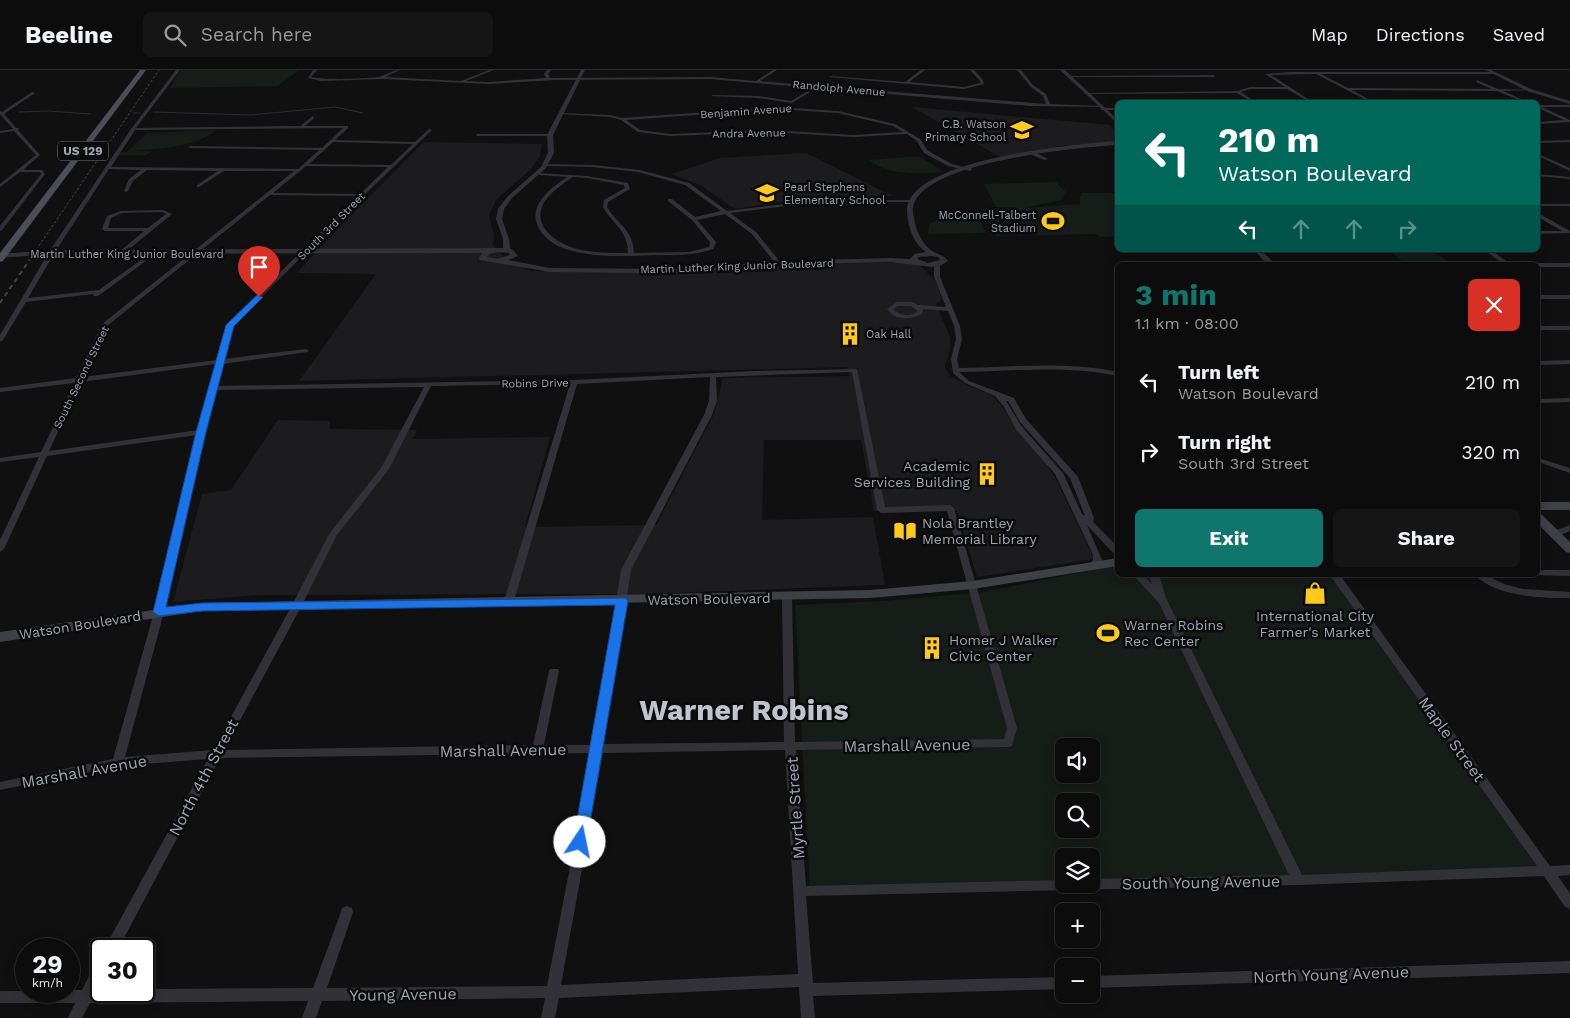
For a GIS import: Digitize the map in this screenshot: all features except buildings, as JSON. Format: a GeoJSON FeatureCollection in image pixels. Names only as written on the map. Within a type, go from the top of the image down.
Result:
{"type":"FeatureCollection","features":[{"type":"Feature","properties":{"kind":"main road","name":"US 129"},"geometry":{"type":"LineString","coordinates":[[2,259],[143,70]]}},
{"type":"Feature","properties":{"kind":"main road"},"geometry":{"type":"LineString","coordinates":[[1540,506],[1570,506]]}},
{"type":"Feature","properties":{"kind":"main road"},"geometry":{"type":"LineString","coordinates":[[1540,520],[1570,549]]}},
{"type":"Feature","properties":{"kind":"main road","name":"Watson Boulevard"},"geometry":{"type":"LineString","coordinates":[[0,637],[202,607],[509,601],[622,601],[908,592],[973,585],[1092,568],[1115,563]]}},
{"type":"Feature","properties":{"kind":"street"},"geometry":{"type":"LineString","coordinates":[[0,340],[52,252],[133,129],[178,70]]}},
{"type":"Feature","properties":{"kind":"street","name":"Randolph Avenue"},"geometry":{"type":"LineString","coordinates":[[316,70],[309,77],[321,80],[379,78],[459,83],[497,83],[620,76],[698,77],[1049,106],[1115,109]]}},
{"type":"Feature","properties":{"kind":"street"},"geometry":{"type":"LineString","coordinates":[[379,78],[398,70]]}},
{"type":"Feature","properties":{"kind":"street"},"geometry":{"type":"LineString","coordinates":[[459,83],[492,70]]}},
{"type":"Feature","properties":{"kind":"street"},"geometry":{"type":"LineString","coordinates":[[549,70],[546,74],[549,80]]}},
{"type":"Feature","properties":{"kind":"street"},"geometry":{"type":"LineString","coordinates":[[502,261],[512,257],[513,252],[507,250],[499,219],[501,210],[510,197],[537,175],[545,165],[551,153],[550,135],[583,70]]}},
{"type":"Feature","properties":{"kind":"street"},"geometry":{"type":"LineString","coordinates":[[769,70],[775,70]]}},
{"type":"Feature","properties":{"kind":"street"},"geometry":{"type":"LineString","coordinates":[[758,81],[775,70]]}},
{"type":"Feature","properties":{"kind":"street"},"geometry":{"type":"LineString","coordinates":[[713,96],[758,97],[792,102],[842,70]]}},
{"type":"Feature","properties":{"kind":"street"},"geometry":{"type":"LineString","coordinates":[[906,83],[923,70]]}},
{"type":"Feature","properties":{"kind":"street"},"geometry":{"type":"LineString","coordinates":[[831,77],[969,88],[982,84],[982,81],[972,70]]}},
{"type":"Feature","properties":{"kind":"street"},"geometry":{"type":"LineString","coordinates":[[1019,70],[1032,86],[1045,96],[1049,106]]}},
{"type":"Feature","properties":{"kind":"street"},"geometry":{"type":"LineString","coordinates":[[1062,70],[1115,120]]}},
{"type":"Feature","properties":{"kind":"street"},"geometry":{"type":"LineString","coordinates":[[1144,70],[1153,76]]}},
{"type":"Feature","properties":{"kind":"street"},"geometry":{"type":"LineString","coordinates":[[1205,70],[1222,80]]}},
{"type":"Feature","properties":{"kind":"street"},"geometry":{"type":"LineString","coordinates":[[1286,70],[1291,72]]}},
{"type":"Feature","properties":{"kind":"street"},"geometry":{"type":"LineString","coordinates":[[1345,70],[1350,72]]}},
{"type":"Feature","properties":{"kind":"street"},"geometry":{"type":"LineString","coordinates":[[1488,70],[1528,90],[1570,104]]}},
{"type":"Feature","properties":{"kind":"street"},"geometry":{"type":"LineString","coordinates":[[1307,100],[1267,76],[1271,73],[1291,72],[1495,74]]}},
{"type":"Feature","properties":{"kind":"street"},"geometry":{"type":"LineString","coordinates":[[1316,72],[1368,100]]}},
{"type":"Feature","properties":{"kind":"street"},"geometry":{"type":"LineString","coordinates":[[1069,77],[1214,76]]}},
{"type":"Feature","properties":{"kind":"street"},"geometry":{"type":"LineString","coordinates":[[1477,81],[1521,100]]}},
{"type":"Feature","properties":{"kind":"street"},"geometry":{"type":"LineString","coordinates":[[934,96],[943,86]]}},
{"type":"Feature","properties":{"kind":"street"},"geometry":{"type":"LineString","coordinates":[[1086,93],[1238,92],[1250,88],[1286,88]]}},
{"type":"Feature","properties":{"kind":"street"},"geometry":{"type":"LineString","coordinates":[[1346,89],[1528,90]]}},
{"type":"Feature","properties":{"kind":"street"},"geometry":{"type":"LineString","coordinates":[[0,186],[38,155],[18,129],[1,112],[33,92]]}},
{"type":"Feature","properties":{"kind":"street"},"geometry":{"type":"LineString","coordinates":[[1238,92],[1251,100]]}},
{"type":"Feature","properties":{"kind":"street"},"geometry":{"type":"LineString","coordinates":[[791,108],[792,102]]}},
{"type":"Feature","properties":{"kind":"street"},"geometry":{"type":"LineString","coordinates":[[1540,107],[1570,104]]}},
{"type":"Feature","properties":{"kind":"street","name":"Benjamin Avenue"},"geometry":{"type":"LineString","coordinates":[[622,120],[656,115],[705,114],[791,108],[859,116],[886,122],[909,133],[919,140],[926,152],[945,162],[966,169]]}},
{"type":"Feature","properties":{"kind":"street"},"geometry":{"type":"LineString","coordinates":[[1540,108],[1570,121]]}},
{"type":"Feature","properties":{"kind":"street","name":"Andra Avenue"},"geometry":{"type":"LineString","coordinates":[[561,115],[593,115],[622,120],[640,131],[670,135],[770,130],[853,136],[909,133]]}},
{"type":"Feature","properties":{"kind":"street"},"geometry":{"type":"LineString","coordinates":[[133,129],[300,128],[313,117]]}},
{"type":"Feature","properties":{"kind":"street"},"geometry":{"type":"LineString","coordinates":[[1540,123],[1570,121]]}},
{"type":"Feature","properties":{"kind":"street","name":"South Second Street"},"geometry":{"type":"LineString","coordinates":[[0,549],[104,325],[298,170],[347,127],[300,128]]}},
{"type":"Feature","properties":{"kind":"street"},"geometry":{"type":"LineString","coordinates":[[0,132],[18,129]]}},
{"type":"Feature","properties":{"kind":"street","name":"South 3rd Street"},"geometry":{"type":"LineString","coordinates":[[159,612],[201,432],[230,325],[430,130]]}},
{"type":"Feature","properties":{"kind":"street"},"geometry":{"type":"LineString","coordinates":[[476,135],[550,135]]}},
{"type":"Feature","properties":{"kind":"street"},"geometry":{"type":"LineString","coordinates":[[332,141],[416,143]]}},
{"type":"Feature","properties":{"kind":"street"},"geometry":{"type":"LineString","coordinates":[[1540,142],[1570,141]]}},
{"type":"Feature","properties":{"kind":"street"},"geometry":{"type":"LineString","coordinates":[[922,250],[910,213],[911,200],[927,185],[966,169],[1030,152],[1115,143]]}},
{"type":"Feature","properties":{"kind":"street"},"geometry":{"type":"LineString","coordinates":[[190,148],[323,149]]}},
{"type":"Feature","properties":{"kind":"street"},"geometry":{"type":"LineString","coordinates":[[1030,152],[1046,159]]}},
{"type":"Feature","properties":{"kind":"street"},"geometry":{"type":"LineString","coordinates":[[1540,156],[1570,170]]}},
{"type":"Feature","properties":{"kind":"street"},"geometry":{"type":"LineString","coordinates":[[1553,162],[1570,162]]}},
{"type":"Feature","properties":{"kind":"street"},"geometry":{"type":"LineString","coordinates":[[305,164],[393,166]]}},
{"type":"Feature","properties":{"kind":"street"},"geometry":{"type":"LineString","coordinates":[[545,165],[601,166],[651,173],[687,184],[754,233],[778,263]]}},
{"type":"Feature","properties":{"kind":"street"},"geometry":{"type":"LineString","coordinates":[[109,168],[298,170]]}},
{"type":"Feature","properties":{"kind":"street"},"geometry":{"type":"LineString","coordinates":[[126,191],[131,180],[146,168]]}},
{"type":"Feature","properties":{"kind":"street"},"geometry":{"type":"LineString","coordinates":[[199,186],[223,169]]}},
{"type":"Feature","properties":{"kind":"street"},"geometry":{"type":"LineString","coordinates":[[0,229],[43,174],[42,171],[16,172]]}},
{"type":"Feature","properties":{"kind":"street"},"geometry":{"type":"LineString","coordinates":[[537,175],[572,176],[610,180],[626,184],[628,188],[606,202],[606,207],[628,232],[632,245],[631,254]]}},
{"type":"Feature","properties":{"kind":"street"},"geometry":{"type":"LineString","coordinates":[[1540,175],[1570,178]]}},
{"type":"Feature","properties":{"kind":"street"},"geometry":{"type":"LineString","coordinates":[[572,176],[548,194],[542,201],[538,216],[542,230],[551,239],[574,249],[606,254],[631,254],[687,253],[711,248],[713,242],[694,218],[670,200]]}},
{"type":"Feature","properties":{"kind":"street"},"geometry":{"type":"LineString","coordinates":[[267,194],[362,195]]}},
{"type":"Feature","properties":{"kind":"street"},"geometry":{"type":"LineString","coordinates":[[694,218],[819,201],[911,200]]}},
{"type":"Feature","properties":{"kind":"street"},"geometry":{"type":"LineString","coordinates":[[1540,205],[1570,205]]}},
{"type":"Feature","properties":{"kind":"street"},"geometry":{"type":"LineString","coordinates":[[121,252],[166,218],[168,212],[148,210],[109,216],[105,227],[109,230],[149,230]]}},
{"type":"Feature","properties":{"kind":"street"},"geometry":{"type":"LineString","coordinates":[[1540,215],[1569,232]]}},
{"type":"Feature","properties":{"kind":"street"},"geometry":{"type":"LineString","coordinates":[[1540,233],[1569,232]]}},
{"type":"Feature","properties":{"kind":"street"},"geometry":{"type":"LineString","coordinates":[[498,250],[505,242]]}},
{"type":"Feature","properties":{"kind":"street","name":"Martin Luther King Junior Boulevard"},"geometry":{"type":"LineString","coordinates":[[2,259],[52,252],[464,253],[507,250]]}},
{"type":"Feature","properties":{"kind":"street"},"geometry":{"type":"LineString","coordinates":[[922,250],[944,259],[943,263],[926,265],[914,260],[922,250]]}},
{"type":"Feature","properties":{"kind":"street"},"geometry":{"type":"LineString","coordinates":[[482,256],[489,251]]}},
{"type":"Feature","properties":{"kind":"street"},"geometry":{"type":"LineString","coordinates":[[1259,252],[1269,262]]}},
{"type":"Feature","properties":{"kind":"street"},"geometry":{"type":"LineString","coordinates":[[1491,252],[1505,262]]}},
{"type":"Feature","properties":{"kind":"street"},"geometry":{"type":"LineString","coordinates":[[25,300],[98,293],[154,253]]}},
{"type":"Feature","properties":{"kind":"street","name":"Martin Luther King Junior Boulevard"},"geometry":{"type":"LineString","coordinates":[[464,253],[482,256],[488,261],[524,264],[550,270],[679,271],[778,263],[914,260]]}},
{"type":"Feature","properties":{"kind":"street","name":"Martin Luther King Junior Boulevard"},"geometry":{"type":"LineString","coordinates":[[512,257],[524,264]]}},
{"type":"Feature","properties":{"kind":"street"},"geometry":{"type":"LineString","coordinates":[[926,265],[937,277]]}},
{"type":"Feature","properties":{"kind":"street"},"geometry":{"type":"LineString","coordinates":[[936,265],[937,277],[958,330],[955,370],[958,376],[967,382],[1011,400],[1023,420],[1074,477],[1090,518],[1089,522]]}},
{"type":"Feature","properties":{"kind":"street"},"geometry":{"type":"LineString","coordinates":[[1540,265],[1570,265]]}},
{"type":"Feature","properties":{"kind":"street"},"geometry":{"type":"LineString","coordinates":[[1540,297],[1570,296]]}},
{"type":"Feature","properties":{"kind":"street"},"geometry":{"type":"LineString","coordinates":[[919,310],[950,309]]}},
{"type":"Feature","properties":{"kind":"street"},"geometry":{"type":"LineString","coordinates":[[1540,328],[1570,328]]}},
{"type":"Feature","properties":{"kind":"street"},"geometry":{"type":"LineString","coordinates":[[0,390],[306,351]]}},
{"type":"Feature","properties":{"kind":"street"},"geometry":{"type":"LineString","coordinates":[[1540,363],[1570,362]]}},
{"type":"Feature","properties":{"kind":"street"},"geometry":{"type":"LineString","coordinates":[[955,370],[1074,368],[1115,374]]}},
{"type":"Feature","properties":{"kind":"street","name":"Robins Drive"},"geometry":{"type":"LineString","coordinates":[[214,388],[574,382],[855,370],[881,510],[950,508],[973,585]]}},
{"type":"Feature","properties":{"kind":"street"},"geometry":{"type":"LineString","coordinates":[[548,1018],[598,748],[626,570],[708,414],[713,401],[713,376]]}},
{"type":"Feature","properties":{"kind":"street"},"geometry":{"type":"LineString","coordinates":[[509,601],[574,382]]}},
{"type":"Feature","properties":{"kind":"street"},"geometry":{"type":"LineString","coordinates":[[297,605],[333,534],[384,469],[429,384]]}},
{"type":"Feature","properties":{"kind":"street"},"geometry":{"type":"LineString","coordinates":[[995,392],[1007,406],[1019,428],[1059,473],[1097,555],[1098,560],[1092,568]]}},
{"type":"Feature","properties":{"kind":"street"},"geometry":{"type":"LineString","coordinates":[[1540,401],[1570,400]]}},
{"type":"Feature","properties":{"kind":"street"},"geometry":{"type":"LineString","coordinates":[[0,460],[201,432]]}},
{"type":"Feature","properties":{"kind":"street"},"geometry":{"type":"LineString","coordinates":[[1540,461],[1570,471]]}},
{"type":"Feature","properties":{"kind":"street"},"geometry":{"type":"LineString","coordinates":[[1078,515],[1089,522],[1115,550]]}},
{"type":"Feature","properties":{"kind":"street"},"geometry":{"type":"LineString","coordinates":[[1554,534],[1570,528]]}},
{"type":"Feature","properties":{"kind":"street"},"geometry":{"type":"LineString","coordinates":[[1540,574],[1570,573]]}},
{"type":"Feature","properties":{"kind":"street"},"geometry":{"type":"LineString","coordinates":[[1140,577],[1162,601]]}},
{"type":"Feature","properties":{"kind":"street"},"geometry":{"type":"LineString","coordinates":[[1155,577],[1162,601],[1298,880]]}},
{"type":"Feature","properties":{"kind":"street","name":"Maple Street"},"geometry":{"type":"LineString","coordinates":[[1336,577],[1570,903]]}},
{"type":"Feature","properties":{"kind":"street"},"geometry":{"type":"LineString","coordinates":[[1483,577],[1496,585],[1518,591],[1570,595]]}},
{"type":"Feature","properties":{"kind":"street","name":"Marshall Avenue"},"geometry":{"type":"LineString","coordinates":[[0,786],[118,762],[215,754],[1008,743],[1012,728],[973,585]]}},
{"type":"Feature","properties":{"kind":"street","name":"Myrtle Street"},"geometry":{"type":"LineString","coordinates":[[787,597],[790,745],[808,1018]]}},
{"type":"Feature","properties":{"kind":"street","name":"North 4th Street"},"geometry":{"type":"LineString","coordinates":[[116,938],[297,605]]}},
{"type":"Feature","properties":{"kind":"street"},"geometry":{"type":"LineString","coordinates":[[118,762],[159,612]]}},
{"type":"Feature","properties":{"kind":"street"},"geometry":{"type":"LineString","coordinates":[[538,750],[554,671]]}},
{"type":"Feature","properties":{"kind":"street","name":"South Young Avenue"},"geometry":{"type":"LineString","coordinates":[[801,891],[1298,880],[1570,870]]}},
{"type":"Feature","properties":{"kind":"street"},"geometry":{"type":"LineString","coordinates":[[309,1018],[347,912]]}},
{"type":"Feature","properties":{"kind":"street","name":"North Young Avenue"},"geometry":{"type":"LineString","coordinates":[[1100,982],[1570,967]]}},
{"type":"Feature","properties":{"kind":"street"},"geometry":{"type":"LineString","coordinates":[[806,985],[1055,982]]}},
{"type":"Feature","properties":{"kind":"street","name":"Young Avenue"},"geometry":{"type":"LineString","coordinates":[[0,997],[552,992],[806,985]]}},
{"type":"Feature","properties":{"kind":"street"},"geometry":{"type":"LineString","coordinates":[[75,1018],[90,987]]}},
{"type":"Feature","properties":{"kind":"shaded area"},"geometry":{"type":"Polygon","coordinates":[[[181,70],[300,70],[277,86],[170,88],[181,70]]]}},
{"type":"Feature","properties":{"kind":"shaded area"},"geometry":{"type":"Polygon","coordinates":[[[912,107],[1110,125],[1115,131],[1115,142],[1060,146],[1000,157],[912,107]]]}},
{"type":"Feature","properties":{"kind":"shaded area"},"geometry":{"type":"Polygon","coordinates":[[[216,130],[208,136],[188,144],[134,151],[152,151],[146,155],[117,155],[119,152],[127,152],[147,133],[216,130]]]}},
{"type":"Feature","properties":{"kind":"shaded area"},"geometry":{"type":"Polygon","coordinates":[[[424,142],[542,144],[540,156],[531,169],[496,200],[489,215],[494,236],[493,245],[510,263],[532,271],[666,273],[798,265],[909,262],[919,264],[935,281],[942,299],[936,304],[950,337],[950,349],[945,367],[950,376],[966,385],[990,394],[1001,405],[1018,433],[1047,465],[1056,479],[1094,559],[977,577],[957,511],[874,511],[861,440],[764,440],[762,520],[873,517],[885,585],[641,594],[260,595],[173,602],[202,494],[231,490],[278,420],[330,421],[330,429],[417,430],[413,439],[550,437],[525,527],[656,525],[714,414],[723,378],[850,376],[848,367],[299,381],[376,274],[297,273],[345,221],[424,142]]]}},
{"type":"Feature","properties":{"kind":"shaded area"},"geometry":{"type":"Polygon","coordinates":[[[806,153],[893,196],[804,198],[735,209],[700,185],[672,174],[720,158],[806,153]]]}},
{"type":"Feature","properties":{"kind":"shaded area"},"geometry":{"type":"Polygon","coordinates":[[[919,156],[944,172],[905,173],[886,169],[869,160],[919,156]]]}},
{"type":"Feature","properties":{"kind":"shaded area","name":"McConnell-Talbert Stadium"},"geometry":{"type":"Polygon","coordinates":[[[1056,182],[1066,192],[1061,200],[1023,208],[1081,204],[1079,200],[1082,193],[1115,193],[1115,236],[1100,237],[1097,234],[996,236],[981,209],[1018,208],[996,207],[984,184],[1056,182]]]}},
{"type":"Feature","properties":{"kind":"shaded area"},"geometry":{"type":"Polygon","coordinates":[[[963,214],[976,214],[986,233],[928,234],[929,224],[935,221],[963,214]]]}},
{"type":"Feature","properties":{"kind":"shaded area"},"geometry":{"type":"Polygon","coordinates":[[[1390,252],[1434,252],[1447,261],[1403,262],[1390,252]]]}},
{"type":"Feature","properties":{"kind":"shaded area"},"geometry":{"type":"Polygon","coordinates":[[[1115,565],[1115,577],[1336,577],[1547,870],[1100,883],[1100,848],[1055,848],[1055,884],[810,891],[795,605],[882,601],[984,592],[1115,565]]]}},
{"type":"Feature","properties":{"kind":"waterway"},"geometry":{"type":"LineString","coordinates":[[154,112],[250,115],[335,107],[363,113]]}},
{"type":"Feature","properties":{"kind":"waterway"},"geometry":{"type":"LineString","coordinates":[[19,112],[48,111],[91,114]]}},
{"type":"Feature","properties":{"kind":"waterway"},"geometry":{"type":"LineString","coordinates":[[134,113],[140,113]]}},
{"type":"Feature","properties":{"kind":"railway"},"geometry":{"type":"LineString","coordinates":[[34,253],[159,70]]}},
{"type":"Feature","properties":{"kind":"railway"},"geometry":{"type":"LineString","coordinates":[[0,303],[35,252]]}},
{"type":"Feature","properties":{"kind":"place","name":"C.B. Watson Primary School"},"geometry":{"type":"Point","coordinates":[1022,130]}},
{"type":"Feature","properties":{"kind":"place","name":"Pearl Stephens Elementary School"},"geometry":{"type":"Point","coordinates":[767,193]}},
{"type":"Feature","properties":{"kind":"place","name":"McConnell-Talbert Stadium"},"geometry":{"type":"Point","coordinates":[1053,221]}},
{"type":"Feature","properties":{"kind":"place","name":"Oak Hall"},"geometry":{"type":"Point","coordinates":[850,334]}},
{"type":"Feature","properties":{"kind":"place","name":"Academic Services Building"},"geometry":{"type":"Point","coordinates":[987,474]}},
{"type":"Feature","properties":{"kind":"place","name":"Nola Brantley Memorial Library"},"geometry":{"type":"Point","coordinates":[905,531]}},
{"type":"Feature","properties":{"kind":"place","name":"International City Farmer's Market"},"geometry":{"type":"Point","coordinates":[1315,593]}},
{"type":"Feature","properties":{"kind":"place","name":"Warner Robins Rec Center"},"geometry":{"type":"Point","coordinates":[1108,633]}},
{"type":"Feature","properties":{"kind":"place","name":"Homer J Walker Civic Center"},"geometry":{"type":"Point","coordinates":[932,648]}},
{"type":"Feature","properties":{"kind":"district","name":"Warner Robins"},"geometry":{"type":"Point","coordinates":[744,710]}},
{"type":"Feature","properties":{"kind":"route"},"geometry":{"type":"LineString","coordinates":[[259,297],[230,325],[201,432],[159,612],[202,607],[509,601],[622,601],[598,748],[580,842]]}}]}
